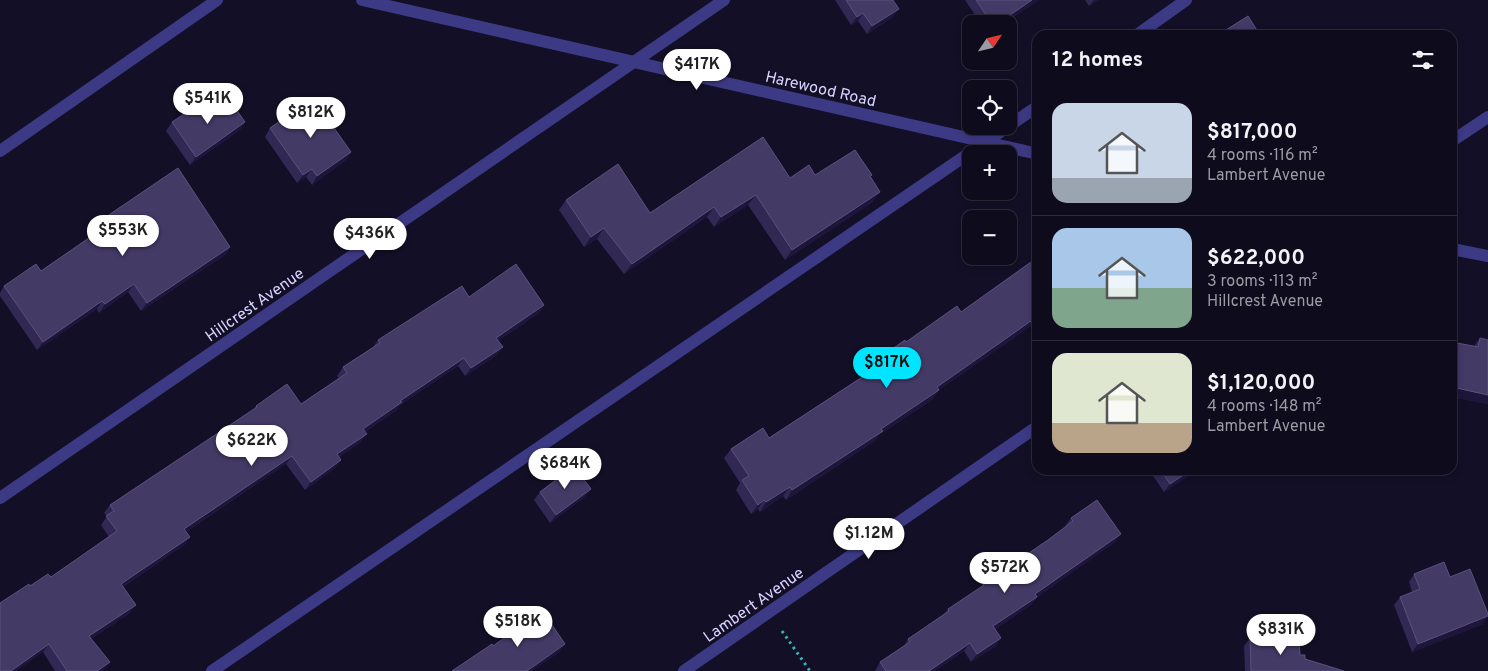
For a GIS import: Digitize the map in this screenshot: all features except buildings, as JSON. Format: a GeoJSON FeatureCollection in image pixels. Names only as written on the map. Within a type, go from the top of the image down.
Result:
{"type":"FeatureCollection","features":[{"type":"Feature","properties":{"kind":"street"},"geometry":{"type":"LineString","coordinates":[[0,151],[217,0]]}},
{"type":"Feature","properties":{"kind":"street","name":"Harewood Road"},"geometry":{"type":"LineString","coordinates":[[362,0],[1032,153]]}},
{"type":"Feature","properties":{"kind":"street","name":"Hillcrest Avenue"},"geometry":{"type":"LineString","coordinates":[[0,498],[724,0]]}},
{"type":"Feature","properties":{"kind":"street"},"geometry":{"type":"LineString","coordinates":[[1144,30],[1186,0]]}},
{"type":"Feature","properties":{"kind":"street"},"geometry":{"type":"LineString","coordinates":[[212,671],[1032,110]]}},
{"type":"Feature","properties":{"kind":"street"},"geometry":{"type":"LineString","coordinates":[[1457,138],[1488,117]]}},
{"type":"Feature","properties":{"kind":"street"},"geometry":{"type":"LineString","coordinates":[[1457,250],[1488,256]]}},
{"type":"Feature","properties":{"kind":"street","name":"Lambert Avenue"},"geometry":{"type":"LineString","coordinates":[[684,671],[1032,430]]}},
{"type":"Feature","properties":{"kind":"path"},"geometry":{"type":"LineString","coordinates":[[769,612],[810,671]]}}]}
